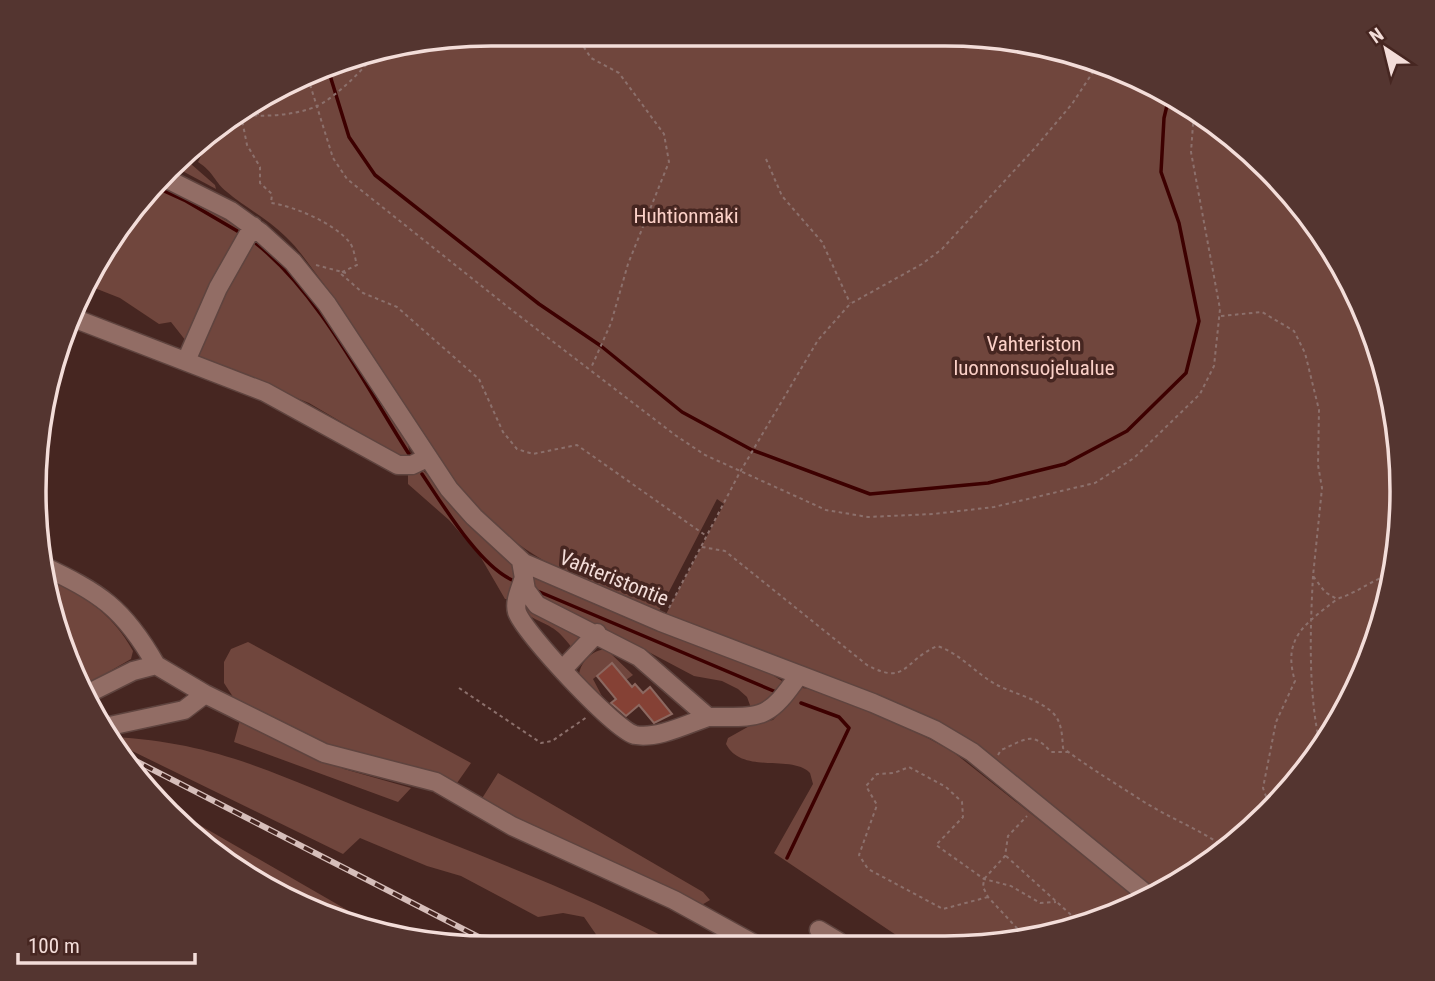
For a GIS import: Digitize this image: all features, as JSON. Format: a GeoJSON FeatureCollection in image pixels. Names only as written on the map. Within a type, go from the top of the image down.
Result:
{"type":"FeatureCollection","features":[{"type":"Feature","properties":{"kind":"street","name":"Vahteristontie"},"geometry":{"type":"LineString","coordinates":[[172,180],[210,198],[253,226],[293,262],[327,304],[426,458],[464,508],[521,561],[548,576],[935,730],[959,744],[1038,805],[1141,890]]}},
{"type":"Feature","properties":{"kind":"street"},"geometry":{"type":"LineString","coordinates":[[186,361],[218,288],[253,226]]}},
{"type":"Feature","properties":{"kind":"street"},"geometry":{"type":"LineString","coordinates":[[79,320],[265,392],[398,465],[412,465],[426,458]]}},
{"type":"Feature","properties":{"kind":"street"},"geometry":{"type":"LineString","coordinates":[[521,561],[528,594],[543,609],[597,633],[655,668],[708,718]]}},
{"type":"Feature","properties":{"kind":"street"},"geometry":{"type":"LineString","coordinates":[[53,571],[109,601],[127,621],[156,665],[205,694],[324,753],[436,782],[512,826],[674,900],[739,936]]}},
{"type":"Feature","properties":{"kind":"street"},"geometry":{"type":"LineString","coordinates":[[523,580],[517,612],[536,640],[619,727],[638,735],[652,735],[708,718],[753,717],[766,713],[781,701],[799,675]]}},
{"type":"Feature","properties":{"kind":"street"},"geometry":{"type":"LineString","coordinates":[[563,669],[597,633]]}},
{"type":"Feature","properties":{"kind":"street"},"geometry":{"type":"LineString","coordinates":[[93,691],[133,671],[156,665]]}},
{"type":"Feature","properties":{"kind":"street"},"geometry":{"type":"LineString","coordinates":[[112,725],[184,710],[205,694]]}},
{"type":"Feature","properties":{"kind":"street"},"geometry":{"type":"LineString","coordinates":[[819,930],[829,936]]}},
{"type":"Feature","properties":{"kind":"path"},"geometry":{"type":"LineString","coordinates":[[583,46],[591,58],[619,73],[664,134],[669,162],[628,264],[611,323],[591,369]]}},
{"type":"Feature","properties":{"kind":"path"},"geometry":{"type":"LineString","coordinates":[[250,116],[316,107],[346,85],[365,64]]}},
{"type":"Feature","properties":{"kind":"path"},"geometry":{"type":"LineString","coordinates":[[662,622],[740,472],[818,340],[850,304],[922,264],[942,249],[1034,149],[1072,104],[1094,71]]}},
{"type":"Feature","properties":{"kind":"path"},"geometry":{"type":"LineString","coordinates":[[310,84],[333,158],[347,179],[675,435],[740,472],[826,510],[868,517],[994,507],[1095,483],[1134,458],[1200,394],[1214,366],[1220,317],[1215,271],[1191,152],[1193,121]]}},
{"type":"Feature","properties":{"kind":"path"},"geometry":{"type":"LineString","coordinates":[[258,111],[258,116]]}},
{"type":"Feature","properties":{"kind":"path"},"geometry":{"type":"LineString","coordinates":[[243,120],[247,145],[260,167],[260,183],[272,194],[271,203],[289,205],[350,244],[357,265],[340,274],[363,293],[397,307],[479,379],[503,432],[517,449],[533,454],[577,444],[706,536]]}},
{"type":"Feature","properties":{"kind":"path"},"geometry":{"type":"LineString","coordinates":[[766,159],[782,196],[822,242],[850,304]]}},
{"type":"Feature","properties":{"kind":"path"},"geometry":{"type":"LineString","coordinates":[[310,263],[344,273]]}},
{"type":"Feature","properties":{"kind":"path"},"geometry":{"type":"LineString","coordinates":[[1220,317],[1262,312],[1294,331],[1305,353],[1319,410],[1318,465],[1322,488],[1311,619],[1317,734]]}},
{"type":"Feature","properties":{"kind":"path"},"geometry":{"type":"LineString","coordinates":[[701,547],[725,551],[867,665],[887,676],[899,673],[937,646],[948,650],[998,685],[1019,692],[1054,713],[1061,727],[1063,748],[1142,801],[1194,826],[1217,842]]}},
{"type":"Feature","properties":{"kind":"path"},"geometry":{"type":"LineString","coordinates":[[1313,576],[1325,592],[1337,599]]}},
{"type":"Feature","properties":{"kind":"path"},"geometry":{"type":"LineString","coordinates":[[1266,797],[1263,788],[1276,722],[1295,681],[1289,660],[1296,636],[1311,619],[1337,599],[1356,593],[1371,580],[1381,577]]}},
{"type":"Feature","properties":{"kind":"path"},"geometry":{"type":"LineString","coordinates":[[459,688],[541,743],[552,741],[600,708]]}},
{"type":"Feature","properties":{"kind":"path"},"geometry":{"type":"LineString","coordinates":[[990,768],[1001,750],[1031,737],[1040,740],[1051,752],[1069,752]]}},
{"type":"Feature","properties":{"kind":"path"},"geometry":{"type":"LineString","coordinates":[[988,897],[943,909],[869,869],[859,855],[877,805],[866,786],[877,774],[894,773],[909,767],[946,787],[962,803],[963,817],[936,845],[984,879],[1011,886],[1040,902],[1056,902]]}},
{"type":"Feature","properties":{"kind":"path"},"geometry":{"type":"LineString","coordinates":[[1018,929],[988,897],[983,887],[984,879],[1005,856],[1008,836],[1038,805]]}},
{"type":"Feature","properties":{"kind":"path"},"geometry":{"type":"LineString","coordinates":[[1005,856],[1072,916]]}},
{"type":"Feature","properties":{"kind":"green space","name":"Vahteriston luonnonsuojelualue"},"geometry":{"type":"Polygon","coordinates":[[[461,46],[974,46],[1031,54],[1115,79],[1192,120],[1259,176],[1315,243],[1356,320],[1381,404],[1390,490],[1381,577],[1356,661],[1315,738],[1279,784],[1215,844],[1192,861],[1145,888],[966,743],[664,618],[724,504],[717,499],[659,611],[573,576],[513,540],[469,498],[445,469],[342,309],[300,252],[279,231],[223,189],[198,162],[202,154],[243,120],[320,79],[404,54],[461,46]]]}},
{"type":"Feature","properties":{"kind":"green space"},"geometry":{"type":"Polygon","coordinates":[[[190,163],[215,185],[216,189],[182,171],[190,163]]]}},
{"type":"Feature","properties":{"kind":"green space"},"geometry":{"type":"Polygon","coordinates":[[[162,191],[229,222],[271,253],[310,296],[345,345],[408,444],[410,457],[406,460],[309,403],[201,360],[171,322],[159,324],[120,298],[94,288],[120,243],[162,191]]]}},
{"type":"Feature","properties":{"kind":"green space"},"geometry":{"type":"Polygon","coordinates":[[[422,469],[512,565],[517,575],[509,599],[505,599],[480,556],[449,520],[408,484],[408,472],[422,469]]]}},
{"type":"Feature","properties":{"kind":"green space"},"geometry":{"type":"Polygon","coordinates":[[[535,576],[766,671],[782,681],[780,697],[751,708],[747,697],[738,689],[722,681],[694,676],[609,631],[548,606],[528,580],[535,576]]]}},
{"type":"Feature","properties":{"kind":"green space"},"geometry":{"type":"Polygon","coordinates":[[[55,582],[105,614],[133,651],[131,659],[89,683],[69,634],[55,582]]]}},
{"type":"Feature","properties":{"kind":"green space"},"geometry":{"type":"Polygon","coordinates":[[[522,599],[584,638],[572,648],[556,630],[528,615],[522,599]]]}},
{"type":"Feature","properties":{"kind":"green space"},"geometry":{"type":"Polygon","coordinates":[[[248,642],[471,763],[457,783],[429,772],[381,763],[304,737],[235,700],[224,683],[224,662],[231,649],[248,642]]]}},
{"type":"Feature","properties":{"kind":"green space"},"geometry":{"type":"Polygon","coordinates":[[[606,649],[633,675],[626,680],[612,664],[593,679],[604,700],[579,677],[587,658],[606,649]]]}},
{"type":"Feature","properties":{"kind":"green space"},"geometry":{"type":"Polygon","coordinates":[[[802,688],[812,689],[903,725],[952,751],[1132,894],[1088,912],[1031,927],[974,935],[898,936],[774,853],[813,784],[810,773],[792,765],[743,759],[733,753],[726,744],[728,738],[753,724],[773,720],[802,688]]]}},
{"type":"Feature","properties":{"kind":"green space"},"geometry":{"type":"Polygon","coordinates":[[[240,720],[344,769],[411,788],[398,802],[234,742],[240,720]]]}},
{"type":"Feature","properties":{"kind":"green space"},"geometry":{"type":"Polygon","coordinates":[[[120,738],[185,746],[279,775],[530,875],[662,936],[597,936],[584,917],[563,913],[538,917],[461,876],[427,866],[360,838],[343,854],[128,749],[120,738]]]}},
{"type":"Feature","properties":{"kind":"green space"},"geometry":{"type":"Polygon","coordinates":[[[498,773],[703,892],[710,900],[700,906],[481,800],[498,773]]]}},
{"type":"Feature","properties":{"kind":"green space"},"geometry":{"type":"Polygon","coordinates":[[[193,821],[354,914],[320,902],[268,876],[243,861],[193,821]]]}},
{"type":"Feature","properties":{"kind":"building"},"geometry":{"type":"Polygon","coordinates":[[[612,663],[632,687],[635,684],[643,693],[650,687],[672,714],[654,723],[639,705],[626,716],[611,703],[616,699],[597,676],[612,663]]]}},
{"type":"Feature","properties":{"kind":"waterway"},"geometry":{"type":"LineString","coordinates":[[330,75],[349,137],[375,175],[539,304],[601,346],[682,412],[752,450],[870,494],[988,483],[1065,464],[1127,431],[1186,373],[1199,321],[1179,223],[1161,172],[1167,105]]}},
{"type":"Feature","properties":{"kind":"waterway"},"geometry":{"type":"LineString","coordinates":[[162,190],[239,232]]}},
{"type":"Feature","properties":{"kind":"waterway"},"geometry":{"type":"LineString","coordinates":[[253,241],[277,262],[319,312],[409,454]]}},
{"type":"Feature","properties":{"kind":"waterway"},"geometry":{"type":"LineString","coordinates":[[422,474],[475,548],[512,580]]}},
{"type":"Feature","properties":{"kind":"waterway"},"geometry":{"type":"LineString","coordinates":[[535,590],[776,692]]}},
{"type":"Feature","properties":{"kind":"waterway"},"geometry":{"type":"LineString","coordinates":[[787,858],[849,728],[839,717],[801,703]]}},
{"type":"Feature","properties":{"kind":"railway"},"geometry":{"type":"LineString","coordinates":[[138,762],[476,936]]}},
{"type":"Feature","properties":{"kind":"park label","name":"Huhtionmäki"},"geometry":{"type":"Point","coordinates":[686,216]}}]}
